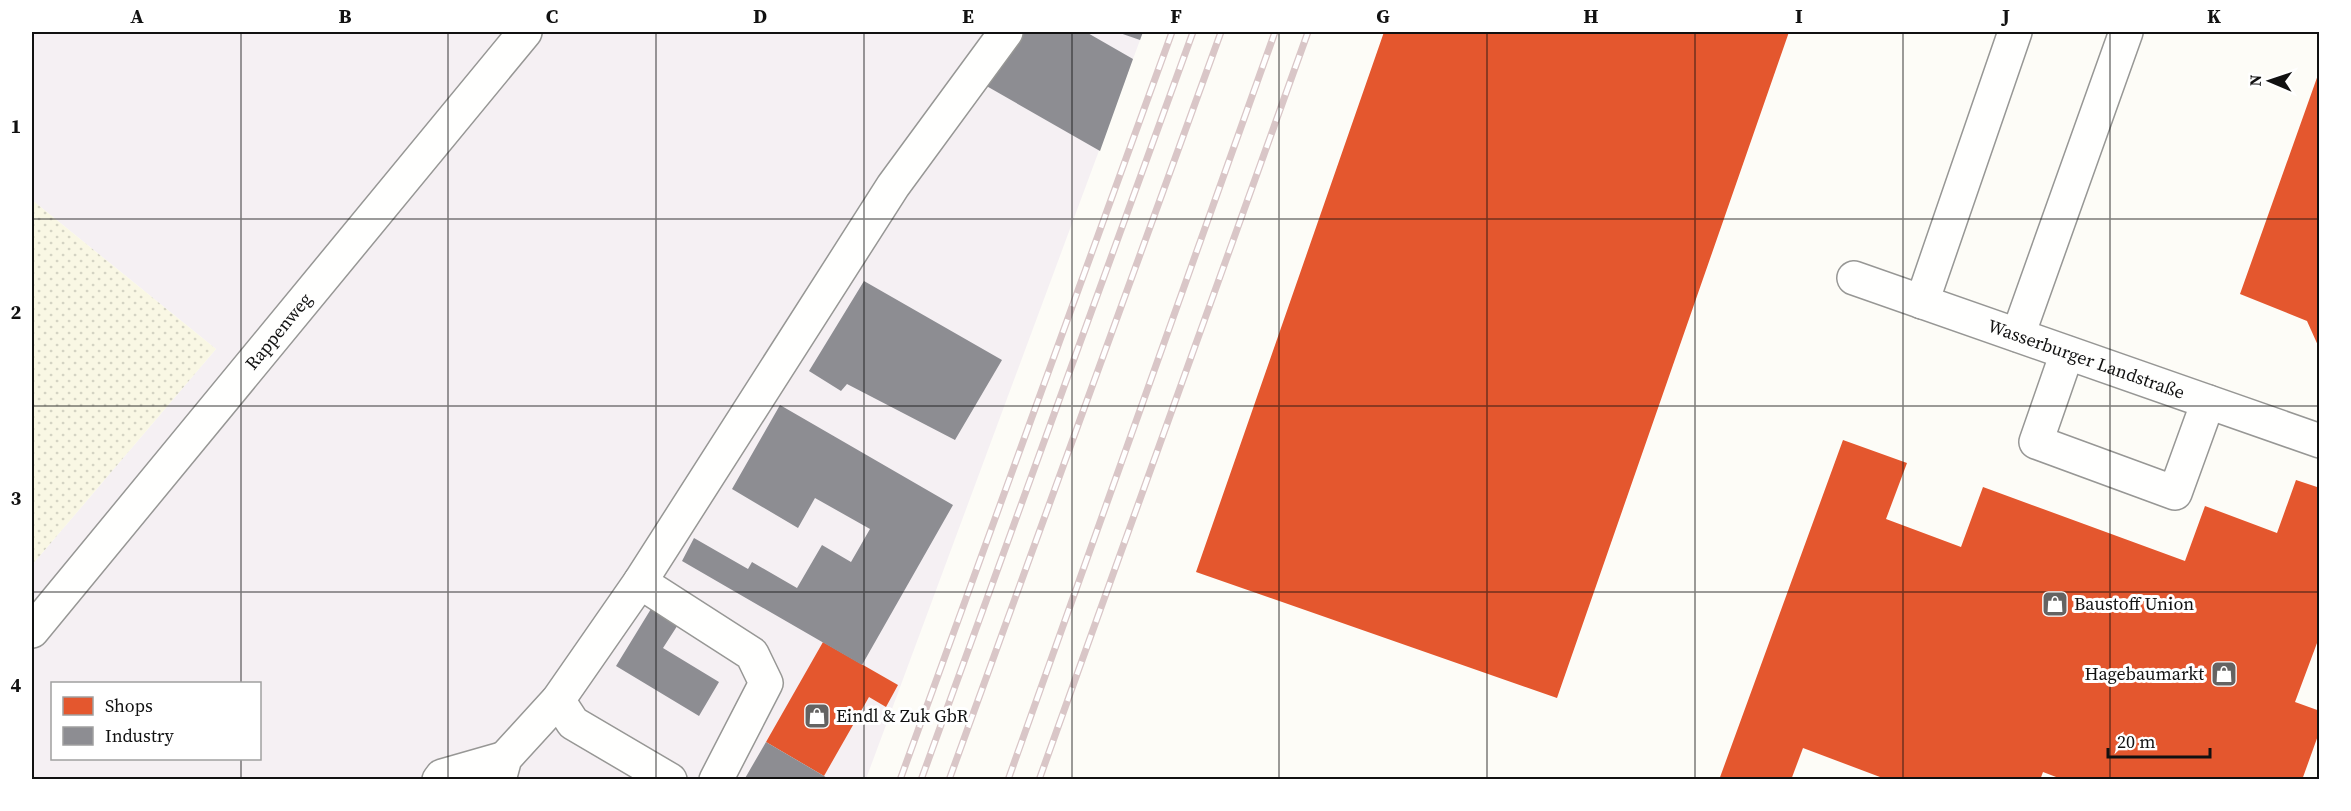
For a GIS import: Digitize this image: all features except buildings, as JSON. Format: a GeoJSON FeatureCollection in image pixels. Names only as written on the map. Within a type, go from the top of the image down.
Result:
{"type":"FeatureCollection","features":[{"type":"Feature","properties":{"kind":"street","name":"Rappenweg"},"geometry":{"type":"LineString","coordinates":[[32,631],[525,32]]}},
{"type":"Feature","properties":{"kind":"street"},"geometry":{"type":"LineString","coordinates":[[439,780],[442,776],[502,769],[558,700],[640,582],[893,186],[1006,32]]}},
{"type":"Feature","properties":{"kind":"street"},"geometry":{"type":"LineString","coordinates":[[1922,302],[2015,32]]}},
{"type":"Feature","properties":{"kind":"street"},"geometry":{"type":"LineString","coordinates":[[2018,335],[2126,32]]}},
{"type":"Feature","properties":{"kind":"street","name":"Wasserburger Landstraße"},"geometry":{"type":"LineString","coordinates":[[1854,278],[2319,441]]}},
{"type":"Feature","properties":{"kind":"street"},"geometry":{"type":"LineString","coordinates":[[2067,352],[2036,442],[2175,493],[2208,402]]}},
{"type":"Feature","properties":{"kind":"street"},"geometry":{"type":"LineString","coordinates":[[640,582],[752,654],[766,683],[716,780]]}},
{"type":"Feature","properties":{"kind":"street"},"geometry":{"type":"LineString","coordinates":[[558,700],[573,723],[670,780]]}},
{"type":"Feature","properties":{"kind":"shaded area"},"geometry":{"type":"Polygon","coordinates":[[[32,32],[1143,32],[866,779],[32,779],[32,565],[216,349],[32,200],[32,32]]]}},
{"type":"Feature","properties":{"kind":"shaded area"},"geometry":{"type":"Polygon","coordinates":[[[32,200],[216,349],[32,565],[32,200]]]}},
{"type":"Feature","properties":{"kind":"railway"},"geometry":{"type":"LineString","coordinates":[[900,780],[1172,32]]}},
{"type":"Feature","properties":{"kind":"railway"},"geometry":{"type":"LineString","coordinates":[[921,780],[1193,32]]}},
{"type":"Feature","properties":{"kind":"railway"},"geometry":{"type":"LineString","coordinates":[[949,780],[1221,32]]}},
{"type":"Feature","properties":{"kind":"railway"},"geometry":{"type":"LineString","coordinates":[[1008,780],[1275,32]]}},
{"type":"Feature","properties":{"kind":"railway"},"geometry":{"type":"LineString","coordinates":[[1039,780],[1308,32]]}},
{"type":"Feature","properties":{"kind":"place","name":"Baustoff Union"},"geometry":{"type":"Point","coordinates":[2055,604]}},
{"type":"Feature","properties":{"kind":"place","name":"Hagebaumarkt"},"geometry":{"type":"Point","coordinates":[2224,674]}},
{"type":"Feature","properties":{"kind":"place","name":"Eindl & Zuk GbR"},"geometry":{"type":"Point","coordinates":[817,716]}}]}
